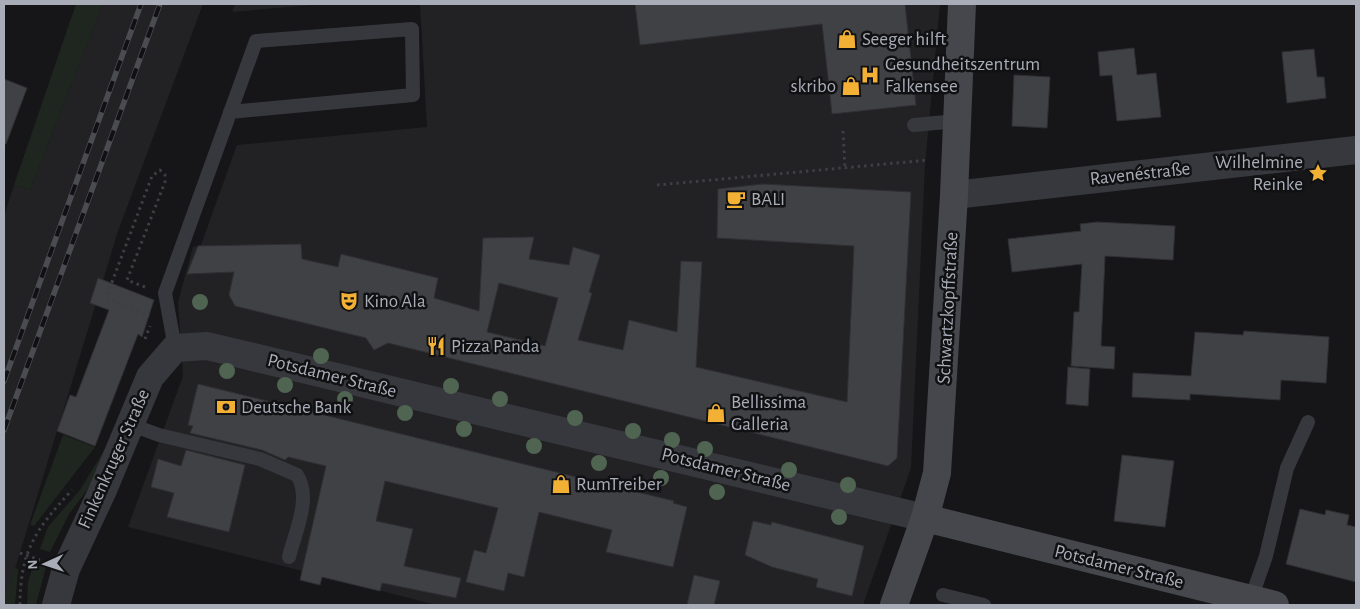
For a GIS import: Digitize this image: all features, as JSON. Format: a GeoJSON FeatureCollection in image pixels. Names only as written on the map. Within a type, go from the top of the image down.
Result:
{"type":"FeatureCollection","features":[{"type":"Feature","properties":{"kind":"street","name":"Schwartzkopffstraße"},"geometry":{"type":"LineString","coordinates":[[894,605],[924,518],[937,473],[954,195],[962,4]]}},
{"type":"Feature","properties":{"kind":"street","name":"Ravenéstraße"},"geometry":{"type":"LineString","coordinates":[[954,195],[1356,150]]}},
{"type":"Feature","properties":{"kind":"street","name":"Potsdamer Straße"},"geometry":{"type":"LineString","coordinates":[[176,348],[207,346],[924,518],[1263,602]]}},
{"type":"Feature","properties":{"kind":"street","name":"Finkenkruger Straße"},"geometry":{"type":"LineString","coordinates":[[56,605],[66,569],[102,492],[150,377],[176,348]]}},
{"type":"Feature","properties":{"kind":"lane"},"geometry":{"type":"LineString","coordinates":[[176,348],[165,294],[213,164],[230,112],[256,42],[412,29],[412,95],[230,112]]}},
{"type":"Feature","properties":{"kind":"lane"},"geometry":{"type":"LineString","coordinates":[[914,125],[957,121]]}},
{"type":"Feature","properties":{"kind":"lane"},"geometry":{"type":"LineString","coordinates":[[1263,602],[1266,556],[1287,468],[1308,422]]}},
{"type":"Feature","properties":{"kind":"lane"},"geometry":{"type":"LineString","coordinates":[[130,424],[159,435],[260,459],[297,474],[303,486],[304,497],[290,557]]}},
{"type":"Feature","properties":{"kind":"lane"},"geometry":{"type":"LineString","coordinates":[[942,595],[984,605]]}},
{"type":"Feature","properties":{"kind":"path"},"geometry":{"type":"LineString","coordinates":[[843,131],[845,168]]}},
{"type":"Feature","properties":{"kind":"path"},"geometry":{"type":"LineString","coordinates":[[657,185],[930,160]]}},
{"type":"Feature","properties":{"kind":"path"},"geometry":{"type":"LineString","coordinates":[[160,170],[165,175],[165,182],[127,280],[165,294],[153,318],[106,298],[152,176],[160,170]]}},
{"type":"Feature","properties":{"kind":"path"},"geometry":{"type":"LineString","coordinates":[[20,553],[25,555]]}},
{"type":"Feature","properties":{"kind":"shaded area"},"geometry":{"type":"Polygon","coordinates":[[[76,4],[103,4],[30,190],[14,185],[76,4]]]}},
{"type":"Feature","properties":{"kind":"shaded area"},"geometry":{"type":"Polygon","coordinates":[[[103,4],[203,4],[118,231],[4,605],[4,216],[14,185],[30,190],[103,4]]]}},
{"type":"Feature","properties":{"kind":"shaded area"},"geometry":{"type":"Polygon","coordinates":[[[235,4],[323,4],[232,12],[235,4]]]}},
{"type":"Feature","properties":{"kind":"shaded area"},"geometry":{"type":"Polygon","coordinates":[[[420,4],[940,4],[925,165],[911,468],[863,605],[437,605],[128,527],[183,376],[178,302],[193,247],[201,245],[237,145],[427,127],[420,4]]]}},
{"type":"Feature","properties":{"kind":"shaded area"},"geometry":{"type":"Polygon","coordinates":[[[63,435],[95,447],[34,526],[30,525],[63,435]]]}},
{"type":"Feature","properties":{"kind":"shaded area"},"geometry":{"type":"Polygon","coordinates":[[[106,447],[90,486],[69,514],[50,552],[40,549],[48,527],[80,490],[106,447]]]}},
{"type":"Feature","properties":{"kind":"shaded area"},"geometry":{"type":"Polygon","coordinates":[[[34,563],[46,567],[36,605],[27,605],[28,582],[34,563]]]}},
{"type":"Feature","properties":{"kind":"shaded area"},"geometry":{"type":"Polygon","coordinates":[[[15,568],[18,569],[15,605],[4,605],[4,598],[15,568]]]}},
{"type":"Feature","properties":{"kind":"building","name":"Gesundheitszentrum Falkensee"},"geometry":{"type":"Polygon","coordinates":[[[635,4],[905,4],[916,105],[832,114],[822,24],[640,45],[635,4]]]}},
{"type":"Feature","properties":{"kind":"building"},"geometry":{"type":"Polygon","coordinates":[[[1134,48],[1137,75],[1156,73],[1161,117],[1117,121],[1112,75],[1100,76],[1098,52],[1134,48]]]}},
{"type":"Feature","properties":{"kind":"building"},"geometry":{"type":"Polygon","coordinates":[[[1314,49],[1317,77],[1324,77],[1326,98],[1287,103],[1282,52],[1314,49]]]}},
{"type":"Feature","properties":{"kind":"building"},"geometry":{"type":"Polygon","coordinates":[[[1014,75],[1050,77],[1047,128],[1012,126],[1014,75]]]}},
{"type":"Feature","properties":{"kind":"building"},"geometry":{"type":"Polygon","coordinates":[[[4,79],[27,88],[6,144],[4,144],[4,79]]]}},
{"type":"Feature","properties":{"kind":"building"},"geometry":{"type":"Polygon","coordinates":[[[763,184],[911,192],[897,458],[888,466],[388,343],[374,350],[366,338],[235,306],[229,295],[234,272],[187,274],[198,246],[301,244],[302,259],[338,267],[341,254],[438,278],[434,298],[479,311],[483,238],[534,237],[529,259],[569,265],[573,247],[600,255],[589,292],[592,293],[578,340],[623,350],[629,320],[677,332],[681,261],[702,262],[696,367],[847,402],[854,246],[717,238],[718,189],[763,184]],[[499,283],[487,332],[545,346],[558,298],[499,283]]]}},
{"type":"Feature","properties":{"kind":"building"},"geometry":{"type":"Polygon","coordinates":[[[1097,222],[1175,226],[1173,260],[1105,256],[1101,346],[1115,347],[1114,369],[1071,366],[1074,312],[1079,312],[1082,264],[1012,272],[1008,239],[1081,231],[1080,224],[1097,222]]]}},
{"type":"Feature","properties":{"kind":"building"},"geometry":{"type":"Polygon","coordinates":[[[98,278],[154,300],[142,337],[138,334],[95,446],[57,431],[70,395],[76,397],[109,310],[90,303],[98,278]]]}},
{"type":"Feature","properties":{"kind":"building"},"geometry":{"type":"Polygon","coordinates":[[[1244,331],[1329,337],[1326,383],[1281,380],[1280,400],[1190,394],[1190,400],[1132,397],[1133,373],[1191,376],[1195,332],[1243,335],[1244,331]]]}},
{"type":"Feature","properties":{"kind":"building"},"geometry":{"type":"Polygon","coordinates":[[[1068,367],[1090,369],[1088,406],[1066,404],[1068,367]]]}},
{"type":"Feature","properties":{"kind":"building"},"geometry":{"type":"Polygon","coordinates":[[[198,384],[674,501],[673,503],[687,507],[673,567],[606,552],[612,530],[539,512],[524,577],[508,573],[504,591],[466,582],[474,550],[486,553],[498,508],[385,481],[376,521],[413,529],[404,566],[461,578],[456,598],[382,583],[380,591],[322,577],[320,585],[300,580],[326,466],[288,457],[285,460],[262,450],[190,433],[193,426],[188,425],[198,384]]]}},
{"type":"Feature","properties":{"kind":"building"},"geometry":{"type":"Polygon","coordinates":[[[186,450],[245,465],[229,532],[167,517],[174,493],[151,487],[158,459],[181,466],[186,450]]]}},
{"type":"Feature","properties":{"kind":"building"},"geometry":{"type":"Polygon","coordinates":[[[1122,455],[1174,461],[1165,527],[1114,521],[1122,455]]]}},
{"type":"Feature","properties":{"kind":"building"},"geometry":{"type":"Polygon","coordinates":[[[1300,509],[1325,515],[1326,510],[1349,515],[1347,525],[1356,527],[1356,582],[1286,564],[1300,509]]]}},
{"type":"Feature","properties":{"kind":"building"},"geometry":{"type":"Polygon","coordinates":[[[753,521],[771,525],[772,522],[864,546],[852,596],[816,587],[818,579],[772,567],[745,555],[753,521]]]}},
{"type":"Feature","properties":{"kind":"building"},"geometry":{"type":"Polygon","coordinates":[[[694,575],[720,581],[714,605],[687,605],[694,575]]]}},
{"type":"Feature","properties":{"kind":"railway"},"geometry":{"type":"LineString","coordinates":[[4,381],[141,4]]}},
{"type":"Feature","properties":{"kind":"railway"},"geometry":{"type":"LineString","coordinates":[[4,430],[160,4]]}},
{"type":"Feature","properties":{"kind":"place","name":"Seeger hilft"},"geometry":{"type":"Point","coordinates":[847,39]}},
{"type":"Feature","properties":{"kind":"place","name":"Gesundheitszentrum Falkensee"},"geometry":{"type":"Point","coordinates":[870,75]}},
{"type":"Feature","properties":{"kind":"place","name":"skribo"},"geometry":{"type":"Point","coordinates":[851,86]}},
{"type":"Feature","properties":{"kind":"place","name":"Wilhelmine Reinke"},"geometry":{"type":"Point","coordinates":[1318,173]}},
{"type":"Feature","properties":{"kind":"place","name":"BALI"},"geometry":{"type":"Point","coordinates":[736,199]}},
{"type":"Feature","properties":{"kind":"place","name":"Kino Ala"},"geometry":{"type":"Point","coordinates":[349,301]}},
{"type":"Feature","properties":{"kind":"place","name":"Pizza Panda"},"geometry":{"type":"Point","coordinates":[436,346]}},
{"type":"Feature","properties":{"kind":"place","name":"Deutsche Bank"},"geometry":{"type":"Point","coordinates":[226,407]}},
{"type":"Feature","properties":{"kind":"place","name":"Bellissima Galleria"},"geometry":{"type":"Point","coordinates":[716,413]}},
{"type":"Feature","properties":{"kind":"place","name":"RumTreiber"},"geometry":{"type":"Point","coordinates":[561,484]}}]}
